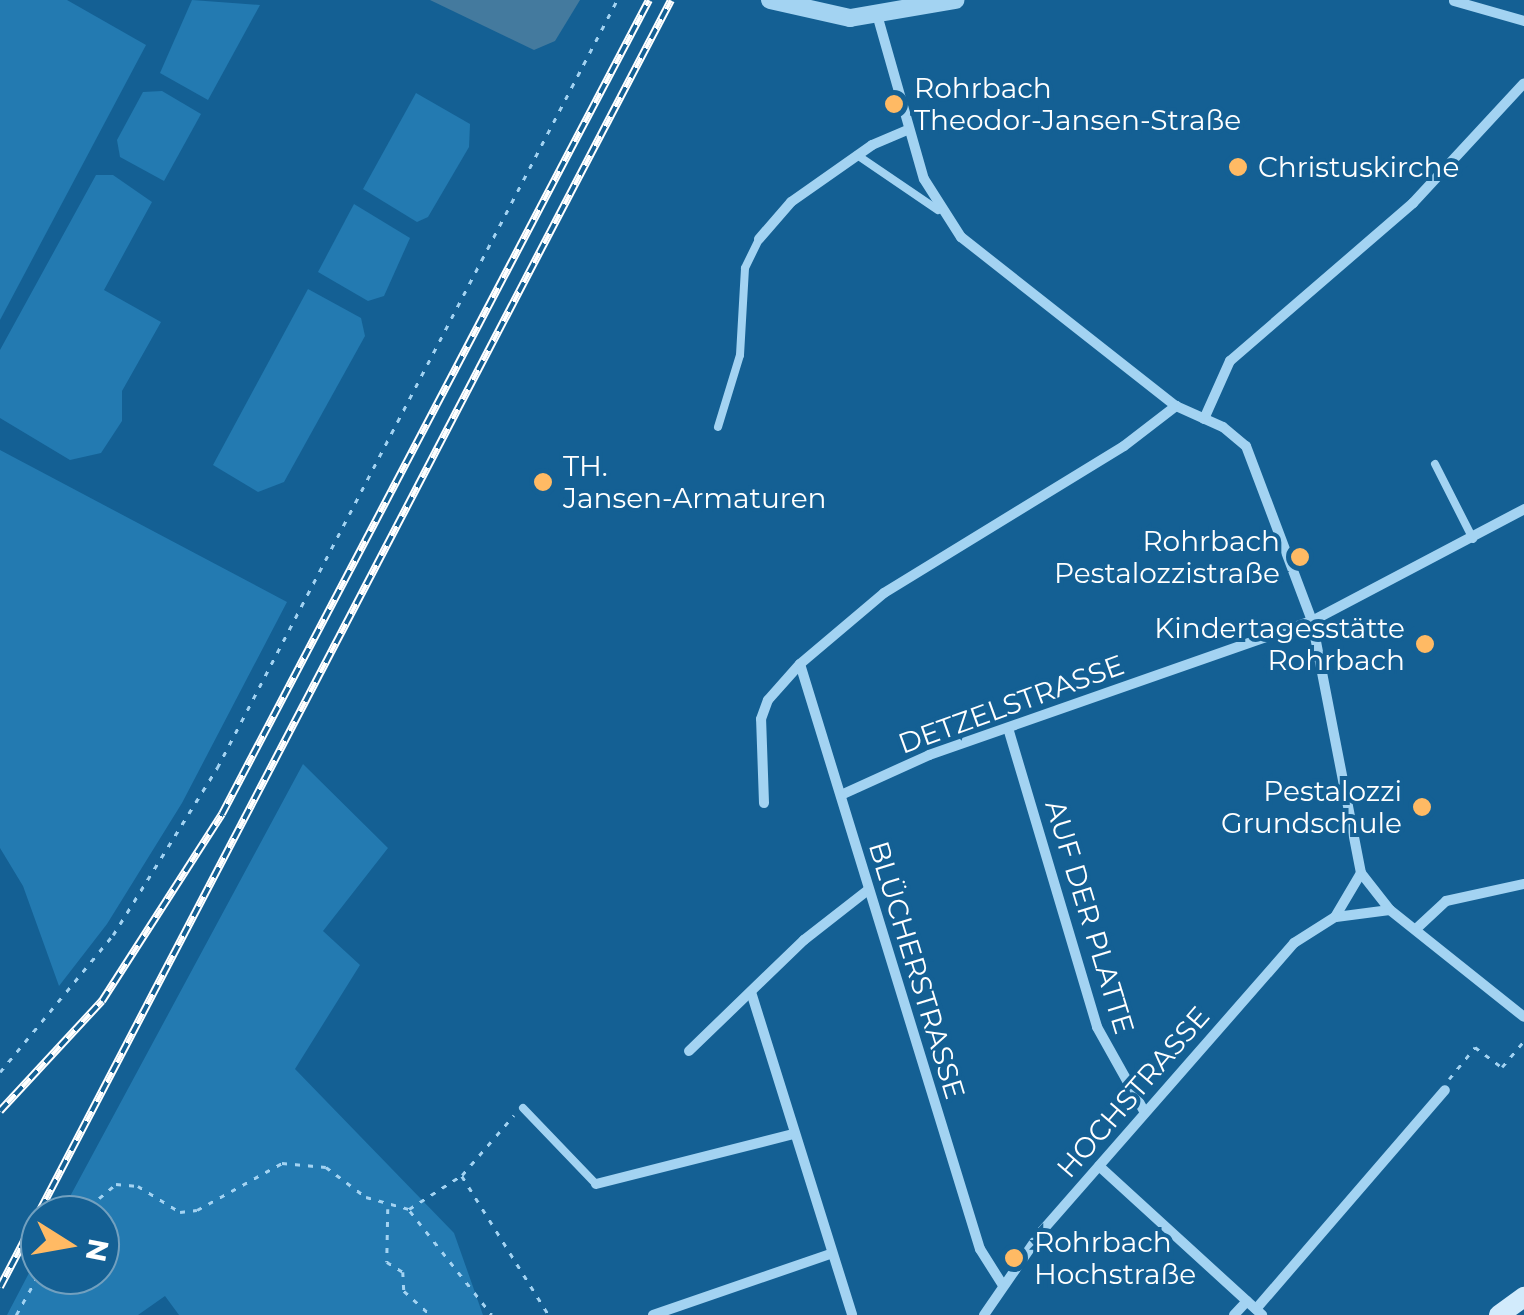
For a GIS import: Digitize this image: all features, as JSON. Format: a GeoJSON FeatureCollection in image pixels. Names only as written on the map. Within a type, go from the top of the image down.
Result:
{"type":"FeatureCollection","features":[{"type":"Feature","properties":{"kind":"main road"},"geometry":{"type":"LineString","coordinates":[[1499,1315],[1524,1298]]}},
{"type":"Feature","properties":{"kind":"street"},"geometry":{"type":"LineString","coordinates":[[770,0],[826,16],[878,18],[955,0]]}},
{"type":"Feature","properties":{"kind":"street"},"geometry":{"type":"LineString","coordinates":[[1454,1],[1524,21]]}},
{"type":"Feature","properties":{"kind":"street"},"geometry":{"type":"LineString","coordinates":[[878,18],[908,130],[938,210],[1000,270],[1176,406],[1246,446],[1312,621],[1361,873],[1390,910],[1524,1017]]}},
{"type":"Feature","properties":{"kind":"street"},"geometry":{"type":"LineString","coordinates":[[1204,419],[1230,361],[1414,203],[1524,83]]}},
{"type":"Feature","properties":{"kind":"street"},"geometry":{"type":"LineString","coordinates":[[759,239],[791,202],[857,156],[908,130]]}},
{"type":"Feature","properties":{"kind":"street"},"geometry":{"type":"LineString","coordinates":[[764,803],[761,720],[768,700],[800,664],[884,593],[1124,446],[1176,406]]}},
{"type":"Feature","properties":{"kind":"street","name":"DETZELSTRASSE"},"geometry":{"type":"LineString","coordinates":[[841,796],[1008,728],[1312,621],[1524,510]]}},
{"type":"Feature","properties":{"kind":"street","name":"BLÜCHERSTRASSE"},"geometry":{"type":"LineString","coordinates":[[800,664],[980,1249],[1002,1284]]}},
{"type":"Feature","properties":{"kind":"street","name":"AUF DER PLATTE"},"geometry":{"type":"LineString","coordinates":[[1008,728],[1097,1028],[1145,1113]]}},
{"type":"Feature","properties":{"kind":"street","name":"HOCHSTRASSE"},"geometry":{"type":"LineString","coordinates":[[1335,917],[1361,873]]}},
{"type":"Feature","properties":{"kind":"street"},"geometry":{"type":"LineString","coordinates":[[1416,929],[1446,901],[1524,884]]}},
{"type":"Feature","properties":{"kind":"street"},"geometry":{"type":"LineString","coordinates":[[689,1051],[868,890]]}},
{"type":"Feature","properties":{"kind":"street","name":"HOCHSTRASSE"},"geometry":{"type":"LineString","coordinates":[[984,1315],[1002,1284],[1099,1166],[1294,943],[1335,917],[1390,910]]}},
{"type":"Feature","properties":{"kind":"street"},"geometry":{"type":"LineString","coordinates":[[752,992],[852,1315]]}},
{"type":"Feature","properties":{"kind":"street"},"geometry":{"type":"LineString","coordinates":[[1234,1315],[1255,1308],[1446,1090]]}},
{"type":"Feature","properties":{"kind":"street"},"geometry":{"type":"LineString","coordinates":[[596,1184],[793,1134]]}},
{"type":"Feature","properties":{"kind":"street"},"geometry":{"type":"LineString","coordinates":[[1099,1166],[1255,1308]]}},
{"type":"Feature","properties":{"kind":"street"},"geometry":{"type":"LineString","coordinates":[[653,1315],[830,1254]]}},
{"type":"Feature","properties":{"kind":"lane"},"geometry":{"type":"LineString","coordinates":[[857,156],[938,210]]}},
{"type":"Feature","properties":{"kind":"lane"},"geometry":{"type":"LineString","coordinates":[[718,427],[735,382],[741,287],[759,239]]}},
{"type":"Feature","properties":{"kind":"lane"},"geometry":{"type":"LineString","coordinates":[[1435,464],[1473,539]]}},
{"type":"Feature","properties":{"kind":"lane"},"geometry":{"type":"LineString","coordinates":[[523,1108],[596,1184]]}},
{"type":"Feature","properties":{"kind":"path"},"geometry":{"type":"LineString","coordinates":[[0,1072],[113,936],[217,768],[617,0]]}},
{"type":"Feature","properties":{"kind":"path"},"geometry":{"type":"LineString","coordinates":[[1446,1090],[1474,1047],[1502,1067],[1524,1041]]}},
{"type":"Feature","properties":{"kind":"path"},"geometry":{"type":"LineString","coordinates":[[103,1195],[116,1184],[138,1186],[180,1212],[197,1210],[282,1163],[326,1167],[388,1207],[409,1210],[462,1176],[523,1108]]}},
{"type":"Feature","properties":{"kind":"path"},"geometry":{"type":"LineString","coordinates":[[462,1176],[549,1315]]}},
{"type":"Feature","properties":{"kind":"path"},"geometry":{"type":"LineString","coordinates":[[388,1207],[387,1262],[403,1272],[404,1291],[431,1315]]}},
{"type":"Feature","properties":{"kind":"path"},"geometry":{"type":"LineString","coordinates":[[409,1210],[492,1315]]}},
{"type":"Feature","properties":{"kind":"shaded area"},"geometry":{"type":"Polygon","coordinates":[[[0,0],[67,0],[146,45],[0,320],[0,0]]]}},
{"type":"Feature","properties":{"kind":"shaded area"},"geometry":{"type":"Polygon","coordinates":[[[192,0],[260,5],[208,100],[160,73],[192,0]]]}},
{"type":"Feature","properties":{"kind":"shaded area"},"geometry":{"type":"Polygon","coordinates":[[[430,0],[580,0],[555,41],[534,50],[430,0]]]}},
{"type":"Feature","properties":{"kind":"shaded area"},"geometry":{"type":"Polygon","coordinates":[[[162,91],[201,114],[164,181],[120,157],[117,140],[143,92],[162,91]]]}},
{"type":"Feature","properties":{"kind":"shaded area"},"geometry":{"type":"Polygon","coordinates":[[[416,93],[470,124],[469,147],[428,217],[417,222],[363,189],[416,93]]]}},
{"type":"Feature","properties":{"kind":"shaded area"},"geometry":{"type":"Polygon","coordinates":[[[96,175],[113,175],[152,202],[104,290],[161,322],[122,391],[122,421],[101,453],[70,460],[0,418],[0,350],[96,175]]]}},
{"type":"Feature","properties":{"kind":"shaded area"},"geometry":{"type":"Polygon","coordinates":[[[354,204],[410,238],[384,296],[368,301],[318,272],[354,204]]]}},
{"type":"Feature","properties":{"kind":"shaded area"},"geometry":{"type":"Polygon","coordinates":[[[308,289],[361,318],[365,336],[284,482],[258,492],[213,465],[308,289]]]}},
{"type":"Feature","properties":{"kind":"shaded area"},"geometry":{"type":"Polygon","coordinates":[[[0,450],[287,602],[182,803],[107,924],[59,986],[23,886],[0,848],[0,450]]]}},
{"type":"Feature","properties":{"kind":"shaded area"},"geometry":{"type":"Polygon","coordinates":[[[303,764],[388,848],[323,931],[360,965],[295,1069],[454,1233],[483,1315],[179,1315],[165,1296],[138,1315],[7,1315],[20,1290],[20,1295],[120,1295],[120,1195],[71,1195],[303,764]]]}},
{"type":"Feature","properties":{"kind":"railway"},"geometry":{"type":"LineString","coordinates":[[0,1111],[102,1001],[222,814],[649,0]]}},
{"type":"Feature","properties":{"kind":"railway"},"geometry":{"type":"LineString","coordinates":[[0,1287],[671,0]]}},
{"type":"Feature","properties":{"kind":"place","name":"Rohrbach Theodor-Jansen-Straße"},"geometry":{"type":"Point","coordinates":[894,104]}},
{"type":"Feature","properties":{"kind":"place","name":"Christuskirche"},"geometry":{"type":"Point","coordinates":[1238,167]}},
{"type":"Feature","properties":{"kind":"place","name":"TH. Jansen-Armaturen"},"geometry":{"type":"Point","coordinates":[543,482]}},
{"type":"Feature","properties":{"kind":"place","name":"Rohrbach Pestalozzistraße"},"geometry":{"type":"Point","coordinates":[1300,557]}},
{"type":"Feature","properties":{"kind":"place","name":"Kindertagesstätte Rohrbach"},"geometry":{"type":"Point","coordinates":[1425,644]}},
{"type":"Feature","properties":{"kind":"place","name":"Pestalozzi Grundschule"},"geometry":{"type":"Point","coordinates":[1422,807]}},
{"type":"Feature","properties":{"kind":"place","name":"Rohrbach Hochstraße"},"geometry":{"type":"Point","coordinates":[1014,1258]}}]}
